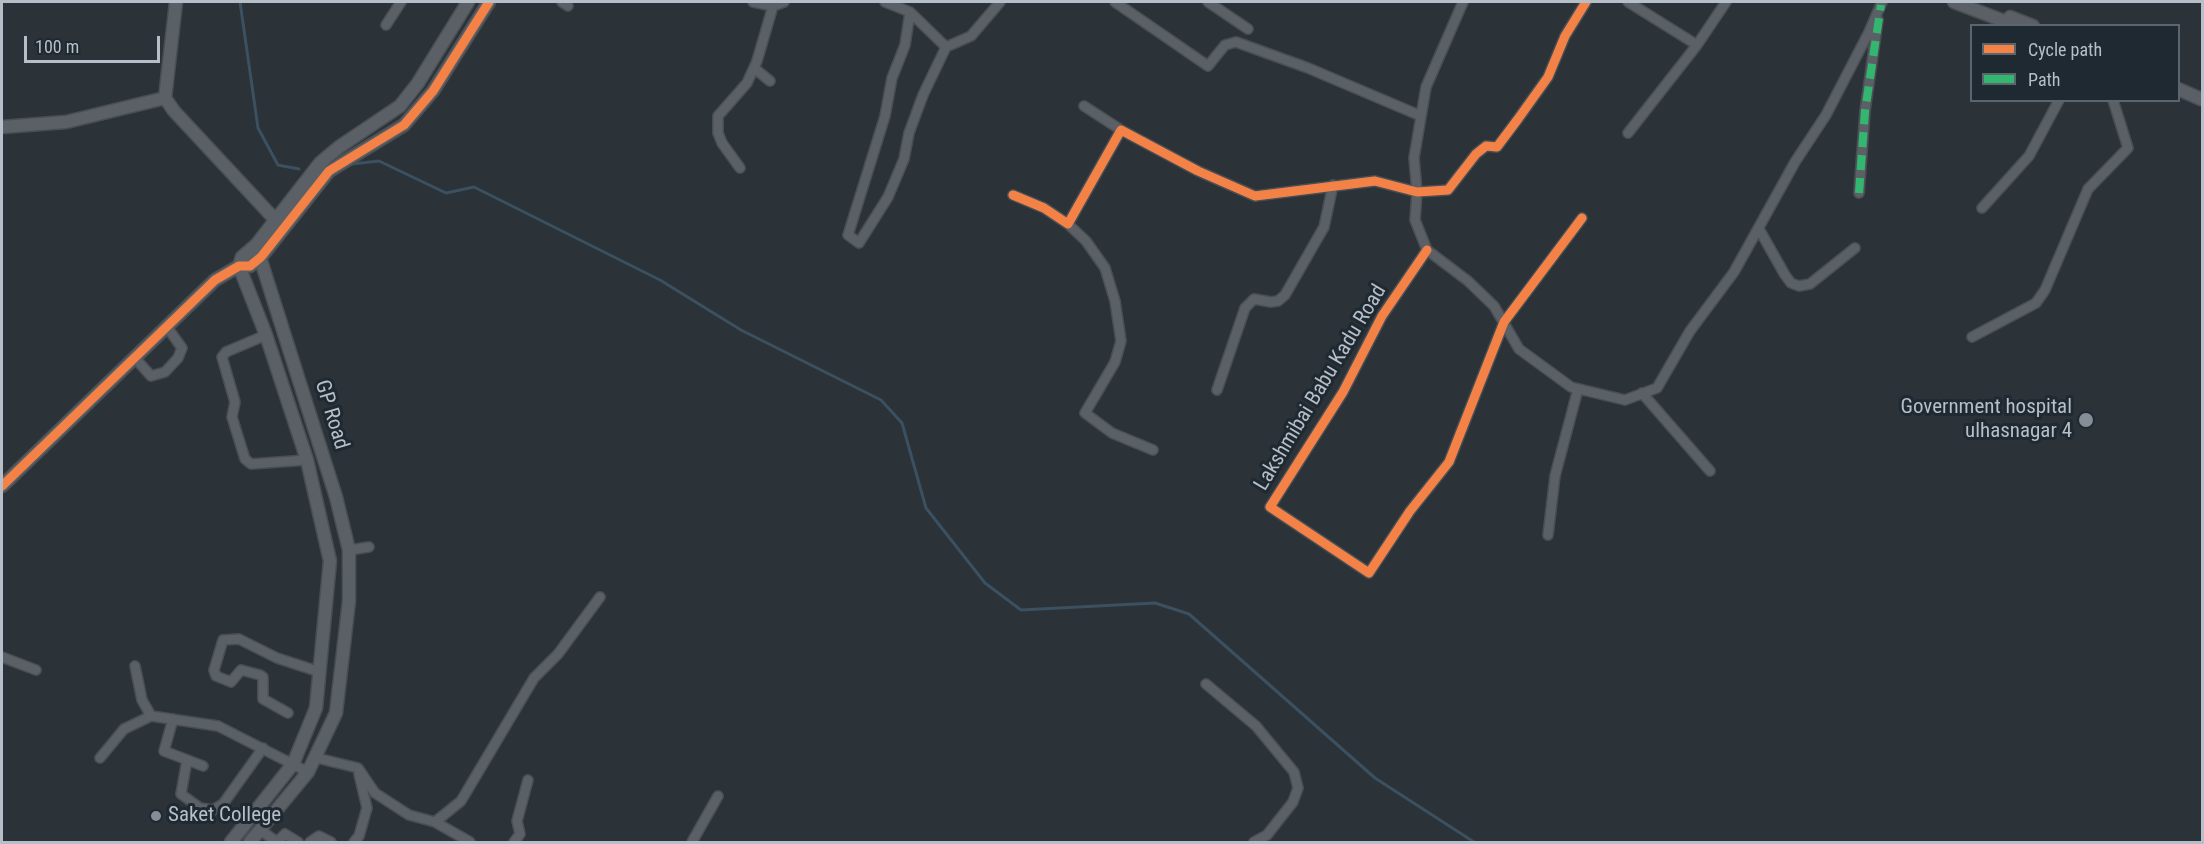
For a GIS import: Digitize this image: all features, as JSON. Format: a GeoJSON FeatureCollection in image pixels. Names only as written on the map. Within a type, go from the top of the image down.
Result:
{"type":"FeatureCollection","features":[{"type":"Feature","properties":{"kind":"street"},"geometry":{"type":"LineString","coordinates":[[176,2],[165,98],[174,111],[280,225]]}},
{"type":"Feature","properties":{"kind":"street"},"geometry":{"type":"LineString","coordinates":[[386,25],[402,2]]}},
{"type":"Feature","properties":{"kind":"street"},"geometry":{"type":"LineString","coordinates":[[753,2],[773,6],[784,2]]}},
{"type":"Feature","properties":{"kind":"street"},"geometry":{"type":"LineString","coordinates":[[885,2],[910,12],[946,47]]}},
{"type":"Feature","properties":{"kind":"street"},"geometry":{"type":"LineString","coordinates":[[910,12],[905,45],[892,78],[885,116],[848,235],[859,243],[888,197],[904,159],[909,133],[923,95],[946,47],[971,36],[1000,2]]}},
{"type":"Feature","properties":{"kind":"street"},"geometry":{"type":"LineString","coordinates":[[1115,2],[1208,66],[1226,45],[1236,42],[1308,68],[1421,116]]}},
{"type":"Feature","properties":{"kind":"street"},"geometry":{"type":"LineString","coordinates":[[1208,2],[1248,29]]}},
{"type":"Feature","properties":{"kind":"street"},"geometry":{"type":"LineString","coordinates":[[1463,2],[1426,87],[1414,158],[1417,192],[1415,220],[1427,250],[1477,289],[1494,306],[1520,349],[1571,387],[1625,400],[1657,388],[1690,331],[1734,272],[1795,162],[1826,115],[1881,3]]}},
{"type":"Feature","properties":{"kind":"street"},"geometry":{"type":"LineString","coordinates":[[1084,106],[1121,130],[1198,171],[1256,196],[1375,181],[1417,192],[1448,190],[1476,154],[1486,146],[1497,147],[1548,77],[1565,36],[1586,2]]}},
{"type":"Feature","properties":{"kind":"street"},"geometry":{"type":"LineString","coordinates":[[1628,2],[1697,45]]}},
{"type":"Feature","properties":{"kind":"street"},"geometry":{"type":"LineString","coordinates":[[1628,133],[1697,45],[1726,2]]}},
{"type":"Feature","properties":{"kind":"street"},"geometry":{"type":"LineString","coordinates":[[1954,2],[2012,24]]}},
{"type":"Feature","properties":{"kind":"street"},"geometry":{"type":"LineString","coordinates":[[1972,2],[2027,24]]}},
{"type":"Feature","properties":{"kind":"street"},"geometry":{"type":"LineString","coordinates":[[2,486],[215,280],[239,266],[249,267],[261,257],[320,163],[339,147],[400,106],[474,3]]}},
{"type":"Feature","properties":{"kind":"street"},"geometry":{"type":"LineString","coordinates":[[239,266],[242,257],[280,225],[329,171],[404,125],[413,116],[434,91],[474,3]]}},
{"type":"Feature","properties":{"kind":"street"},"geometry":{"type":"LineString","coordinates":[[1859,193],[1865,111],[1881,3]]}},
{"type":"Feature","properties":{"kind":"street"},"geometry":{"type":"LineString","coordinates":[[740,168],[722,143],[718,133],[718,116],[747,83],[754,68],[773,6]]}},
{"type":"Feature","properties":{"kind":"street"},"geometry":{"type":"LineString","coordinates":[[754,68],[770,81]]}},
{"type":"Feature","properties":{"kind":"street"},"geometry":{"type":"LineString","coordinates":[[2180,90],[2202,99]]}},
{"type":"Feature","properties":{"kind":"street"},"geometry":{"type":"LineString","coordinates":[[2,127],[66,122],[165,98]]}},
{"type":"Feature","properties":{"kind":"street"},"geometry":{"type":"LineString","coordinates":[[2180,98],[2190,100],[2202,99]]}},
{"type":"Feature","properties":{"kind":"street"},"geometry":{"type":"LineString","coordinates":[[1982,208],[2029,156],[2059,102]]}},
{"type":"Feature","properties":{"kind":"street"},"geometry":{"type":"LineString","coordinates":[[1972,337],[2036,303],[2041,297],[2088,189],[2128,148],[2114,102]]}},
{"type":"Feature","properties":{"kind":"street"},"geometry":{"type":"LineString","coordinates":[[400,106],[413,116]]}},
{"type":"Feature","properties":{"kind":"street"},"geometry":{"type":"LineString","coordinates":[[1068,224],[1121,130]]}},
{"type":"Feature","properties":{"kind":"street"},"geometry":{"type":"LineString","coordinates":[[1217,390],[1245,308],[1254,299],[1271,302],[1278,301],[1285,295],[1324,227],[1333,185]]}},
{"type":"Feature","properties":{"kind":"street"},"geometry":{"type":"LineString","coordinates":[[1013,195],[1044,208],[1068,224],[1086,241],[1105,268],[1115,301],[1121,341],[1115,362],[1085,413],[1112,433],[1153,450]]}},
{"type":"Feature","properties":{"kind":"street"},"geometry":{"type":"LineString","coordinates":[[1504,322],[1582,218]]}},
{"type":"Feature","properties":{"kind":"street"},"geometry":{"type":"LineString","coordinates":[[1759,229],[1785,275],[1791,283],[1799,286],[1810,284],[1855,248]]}},
{"type":"Feature","properties":{"kind":"street","name":"GP Road"},"geometry":{"type":"LineString","coordinates":[[250,843],[308,772],[317,758],[336,713],[349,601],[349,550],[336,497],[256,245]]}},
{"type":"Feature","properties":{"kind":"street","name":"Lakshmibai Babu Kadu Road"},"geometry":{"type":"LineString","coordinates":[[1427,250],[1382,316],[1343,392],[1270,507],[1369,573],[1410,511],[1449,462],[1504,322]]}},
{"type":"Feature","properties":{"kind":"street","name":"GP Road"},"geometry":{"type":"LineString","coordinates":[[231,843],[293,764],[316,708],[328,602],[330,561],[307,460],[266,335],[239,266]]}},
{"type":"Feature","properties":{"kind":"street"},"geometry":{"type":"LineString","coordinates":[[135,358],[151,375],[165,372],[178,358],[182,348],[168,327]]}},
{"type":"Feature","properties":{"kind":"street"},"geometry":{"type":"LineString","coordinates":[[266,335],[226,352],[222,357],[235,402],[232,417],[245,459],[251,464],[307,460]]}},
{"type":"Feature","properties":{"kind":"street"},"geometry":{"type":"LineString","coordinates":[[1548,535],[1555,476],[1578,389]]}},
{"type":"Feature","properties":{"kind":"street"},"geometry":{"type":"LineString","coordinates":[[1642,393],[1710,471]]}},
{"type":"Feature","properties":{"kind":"street"},"geometry":{"type":"LineString","coordinates":[[349,550],[369,547]]}},
{"type":"Feature","properties":{"kind":"street"},"geometry":{"type":"LineString","coordinates":[[435,822],[461,801],[534,678],[558,654],[600,597]]}},
{"type":"Feature","properties":{"kind":"street"},"geometry":{"type":"LineString","coordinates":[[328,602],[349,601]]}},
{"type":"Feature","properties":{"kind":"street"},"geometry":{"type":"LineString","coordinates":[[288,712],[263,699],[264,680],[260,675],[241,670],[231,682],[216,676],[214,670],[222,642],[226,639],[239,639],[277,658],[320,672]]}},
{"type":"Feature","properties":{"kind":"street"},"geometry":{"type":"LineString","coordinates":[[2,657],[36,670]]}},
{"type":"Feature","properties":{"kind":"street"},"geometry":{"type":"LineString","coordinates":[[322,658],[343,661]]}},
{"type":"Feature","properties":{"kind":"street"},"geometry":{"type":"LineString","coordinates":[[135,666],[142,700],[151,716]]}},
{"type":"Feature","properties":{"kind":"street"},"geometry":{"type":"LineString","coordinates":[[1206,684],[1257,726],[1294,772],[1298,789],[1293,802],[1267,835],[1254,843]]}},
{"type":"Feature","properties":{"kind":"street"},"geometry":{"type":"LineString","coordinates":[[100,758],[124,729],[151,716],[218,726],[308,772]]}},
{"type":"Feature","properties":{"kind":"street"},"geometry":{"type":"LineString","coordinates":[[173,719],[164,751],[203,766]]}},
{"type":"Feature","properties":{"kind":"street"},"geometry":{"type":"LineString","coordinates":[[187,760],[181,794],[200,808],[213,810],[223,804],[263,747]]}},
{"type":"Feature","properties":{"kind":"street"},"geometry":{"type":"LineString","coordinates":[[317,758],[358,768],[375,793],[409,815],[435,822],[470,843]]}},
{"type":"Feature","properties":{"kind":"street"},"geometry":{"type":"LineString","coordinates":[[354,843],[359,836],[367,808],[358,768]]}},
{"type":"Feature","properties":{"kind":"street"},"geometry":{"type":"LineString","coordinates":[[514,843],[520,834],[517,821],[528,780]]}},
{"type":"Feature","properties":{"kind":"street"},"geometry":{"type":"LineString","coordinates":[[692,843],[718,796]]}},
{"type":"Feature","properties":{"kind":"street"},"geometry":{"type":"LineString","coordinates":[[260,830],[277,842],[285,834],[298,843]]}},
{"type":"Feature","properties":{"kind":"street"},"geometry":{"type":"LineString","coordinates":[[310,843],[319,836],[331,843]]}},
{"type":"Feature","properties":{"kind":"waterway"},"geometry":{"type":"LineString","coordinates":[[240,2],[258,128],[278,165],[299,169]]}},
{"type":"Feature","properties":{"kind":"waterway"},"geometry":{"type":"LineString","coordinates":[[352,164],[379,161],[446,193],[474,187],[660,280],[741,330],[881,400],[902,423],[926,508],[985,583],[1021,610],[1155,603],[1189,614],[1375,778],[1474,842]]}},
{"type":"Feature","properties":{"kind":"marked path"},"geometry":{"type":"LineString","coordinates":[[1859,193],[1865,111],[1881,5]]}},
{"type":"Feature","properties":{"kind":"cycle path"},"geometry":{"type":"LineString","coordinates":[[2,486],[215,280],[239,266],[250,266],[261,257],[329,171],[404,125],[433,91],[489,2]]}},
{"type":"Feature","properties":{"kind":"cycle path"},"geometry":{"type":"LineString","coordinates":[[1013,195],[1044,208],[1068,224],[1121,130],[1198,171],[1255,196],[1375,181],[1417,192],[1448,190],[1476,154],[1486,146],[1497,147],[1518,119],[1548,77],[1565,36],[1586,2]]}},
{"type":"Feature","properties":{"kind":"cycle path"},"geometry":{"type":"LineString","coordinates":[[1427,250],[1382,316],[1343,392],[1270,507],[1369,573],[1410,511],[1449,462],[1504,322],[1582,218]]}},
{"type":"Feature","properties":{"kind":"place","name":"Government hospital ulhasnagar 4"},"geometry":{"type":"Point","coordinates":[2086,420]}},
{"type":"Feature","properties":{"kind":"place","name":"Saket College"},"geometry":{"type":"Point","coordinates":[156,816]}}]}
